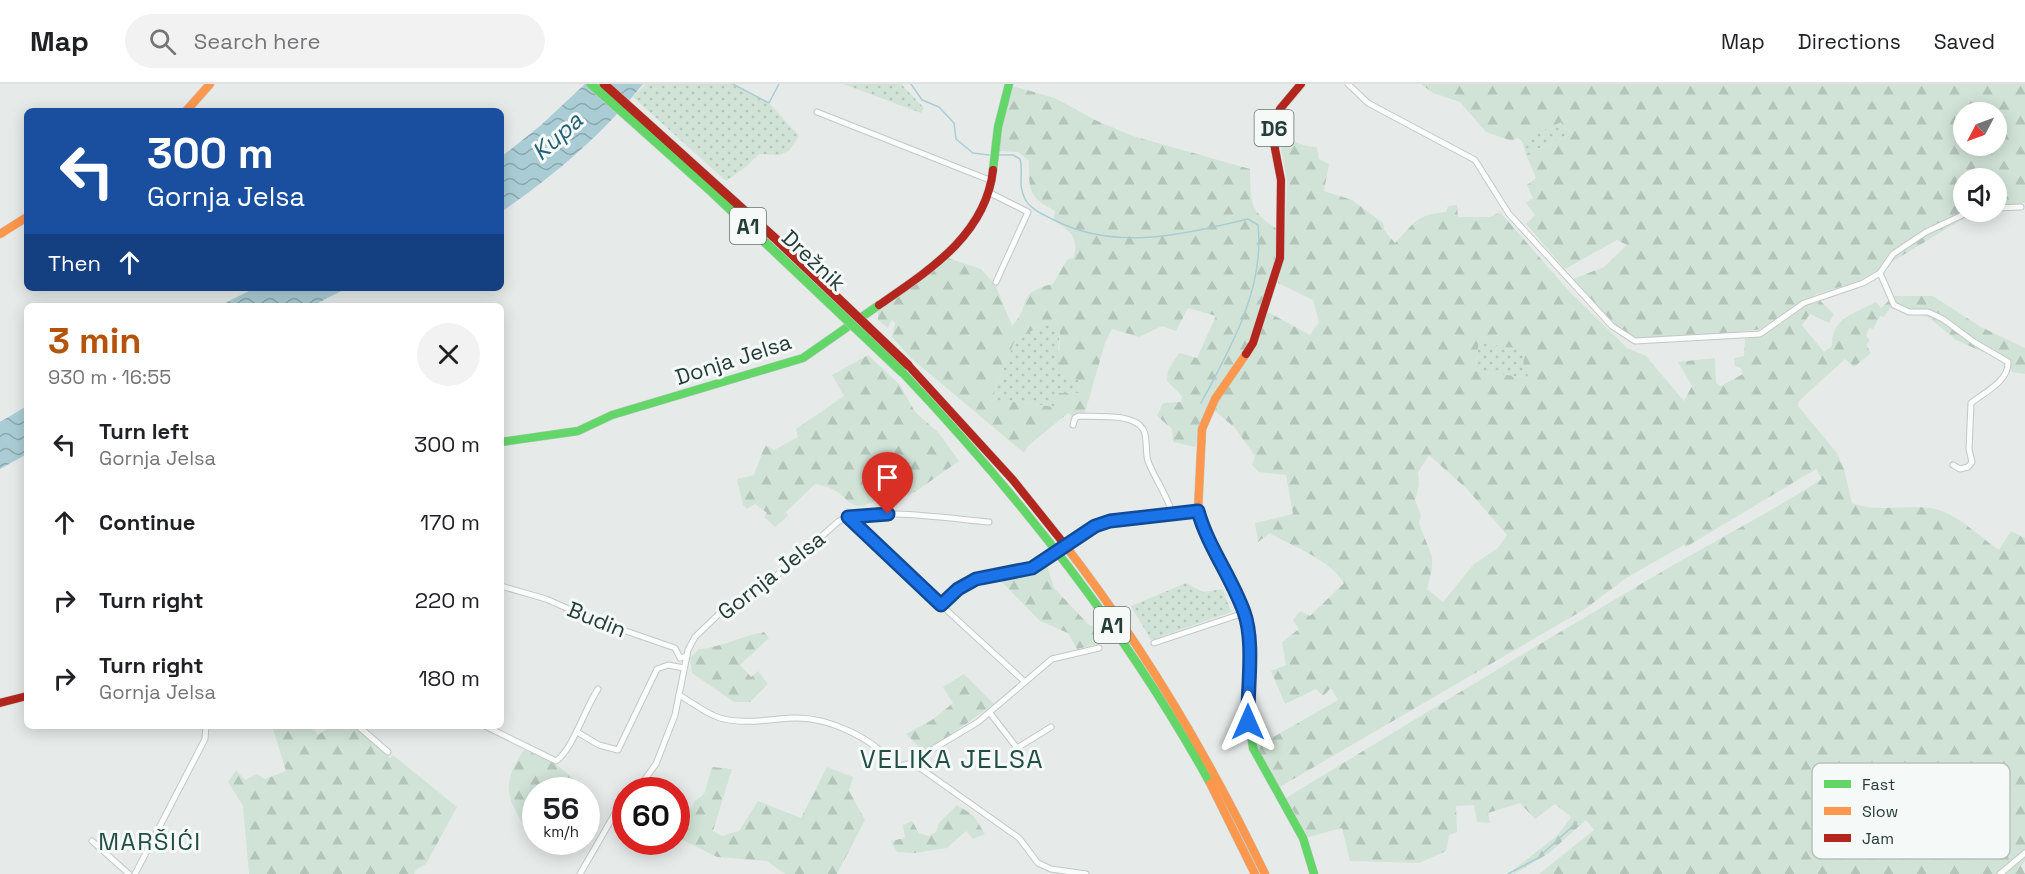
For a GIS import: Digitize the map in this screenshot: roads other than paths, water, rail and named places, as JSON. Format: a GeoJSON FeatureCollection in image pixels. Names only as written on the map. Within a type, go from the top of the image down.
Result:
{"type":"FeatureCollection","features":[{"type":"Feature","properties":{"kind":"main road"},"geometry":{"type":"LineString","coordinates":[[189,108],[210,84]]}},
{"type":"Feature","properties":{"kind":"main road","name":"Drežnik"},"geometry":{"type":"LineString","coordinates":[[591,84],[905,368]]}},
{"type":"Feature","properties":{"kind":"main road","name":"Drežnik"},"geometry":{"type":"LineString","coordinates":[[604,84],[769,232],[905,368]]}},
{"type":"Feature","properties":{"kind":"main road","name":"Donja Jelsa"},"geometry":{"type":"LineString","coordinates":[[504,442],[578,431],[612,415],[659,403],[803,358],[947,257],[969,229],[992,181],[998,127],[1009,84]]}},
{"type":"Feature","properties":{"kind":"main road","name":"D6"},"geometry":{"type":"LineString","coordinates":[[1301,84],[1280,109],[1272,133],[1281,180],[1280,258],[1253,343],[1235,373],[1215,399],[1202,429],[1198,511],[1203,530],[1244,613],[1248,633],[1250,738],[1257,758],[1303,838],[1314,874]]}},
{"type":"Feature","properties":{"kind":"main road"},"geometry":{"type":"LineString","coordinates":[[0,234],[24,219]]}},
{"type":"Feature","properties":{"kind":"main road","name":"A1"},"geometry":{"type":"LineString","coordinates":[[905,368],[1003,483],[1104,614],[1143,672],[1209,782],[1255,874]]}},
{"type":"Feature","properties":{"kind":"main road","name":"A1"},"geometry":{"type":"LineString","coordinates":[[905,368],[1029,499],[1122,623],[1211,769],[1265,874]]}},
{"type":"Feature","properties":{"kind":"main road"},"geometry":{"type":"LineString","coordinates":[[0,703],[24,697]]}},
{"type":"Feature","properties":{"kind":"street"},"geometry":{"type":"LineString","coordinates":[[1348,84],[1368,103],[1475,160],[1509,214],[1612,326],[1635,341],[1760,334],[1804,303],[1863,283],[1880,273],[1893,254],[1926,232],[1953,219]]}},
{"type":"Feature","properties":{"kind":"street"},"geometry":{"type":"LineString","coordinates":[[817,112],[992,181]]}},
{"type":"Feature","properties":{"kind":"street"},"geometry":{"type":"LineString","coordinates":[[988,192],[1028,212],[996,282]]}},
{"type":"Feature","properties":{"kind":"street"},"geometry":{"type":"LineString","coordinates":[[2007,208],[2020,207]]}},
{"type":"Feature","properties":{"kind":"street"},"geometry":{"type":"LineString","coordinates":[[1880,273],[1894,305],[1909,312],[1928,312],[1943,319],[1974,342],[2005,358],[2008,362],[2008,371],[2004,378],[1971,403],[1972,462],[1968,467],[1960,469],[1953,465]]}},
{"type":"Feature","properties":{"kind":"street"},"geometry":{"type":"LineString","coordinates":[[1073,425],[1075,418],[1079,416],[1122,419],[1137,423],[1144,431],[1148,462],[1167,495],[1172,513]]}},
{"type":"Feature","properties":{"kind":"street"},"geometry":{"type":"LineString","coordinates":[[941,605],[958,589],[976,579],[1032,568],[1077,536],[1110,521],[1198,511]]}},
{"type":"Feature","properties":{"kind":"street","name":"Gornja Jelsa"},"geometry":{"type":"LineString","coordinates":[[646,777],[656,764],[675,715],[687,656],[695,637],[721,612],[775,577],[824,533],[848,517],[888,514],[989,522]]}},
{"type":"Feature","properties":{"kind":"street"},"geometry":{"type":"LineString","coordinates":[[848,517],[1024,681]]}},
{"type":"Feature","properties":{"kind":"street","name":"Budin"},"geometry":{"type":"LineString","coordinates":[[504,587],[546,599],[594,620],[675,648],[680,658],[687,656]]}},
{"type":"Feature","properties":{"kind":"street"},"geometry":{"type":"LineString","coordinates":[[1154,643],[1244,613]]}},
{"type":"Feature","properties":{"kind":"street"},"geometry":{"type":"LineString","coordinates":[[679,695],[718,717],[748,723],[795,718],[840,728],[885,753],[895,767],[913,763],[990,713],[1024,681],[1052,659],[1099,648]]}},
{"type":"Feature","properties":{"kind":"street"},"geometry":{"type":"LineString","coordinates":[[577,732],[599,745],[618,750],[657,669],[668,665],[684,668]]}},
{"type":"Feature","properties":{"kind":"street"},"geometry":{"type":"LineString","coordinates":[[492,729],[531,747],[556,762],[562,757],[577,732],[579,722],[598,689]]}},
{"type":"Feature","properties":{"kind":"street"},"geometry":{"type":"LineString","coordinates":[[990,713],[1017,748],[1051,727]]}},
{"type":"Feature","properties":{"kind":"street"},"geometry":{"type":"LineString","coordinates":[[135,874],[205,739],[206,729]]}},
{"type":"Feature","properties":{"kind":"street"},"geometry":{"type":"LineString","coordinates":[[361,729],[388,752]]}},
{"type":"Feature","properties":{"kind":"street"},"geometry":{"type":"LineString","coordinates":[[913,763],[1019,838],[1038,863],[1051,869],[1086,874]]}},
{"type":"Feature","properties":{"kind":"street"},"geometry":{"type":"LineString","coordinates":[[580,874],[612,818]]}},
{"type":"Feature","properties":{"kind":"street"},"geometry":{"type":"LineString","coordinates":[[92,840],[129,874]]}},
{"type":"Feature","properties":{"kind":"street"},"geometry":{"type":"LineString","coordinates":[[2000,874],[2025,853]]}},
{"type":"Feature","properties":{"kind":"water","name":"Kupa"},"geometry":{"type":"Polygon","coordinates":[[[585,84],[643,84],[577,153],[504,210],[504,155],[540,126],[585,84]]]}},
{"type":"Feature","properties":{"kind":"water"},"geometry":{"type":"Polygon","coordinates":[[[249,291],[341,291],[318,303],[225,303],[249,291]]]}},
{"type":"Feature","properties":{"kind":"water"},"geometry":{"type":"Polygon","coordinates":[[[24,408],[24,456],[0,469],[0,422],[24,408]]]}},
{"type":"Feature","properties":{"kind":"waterway"},"geometry":{"type":"LineString","coordinates":[[733,84],[769,103],[779,84]]}},
{"type":"Feature","properties":{"kind":"waterway"},"geometry":{"type":"LineString","coordinates":[[911,84],[922,100],[939,107],[954,123],[956,139],[973,153],[989,155]]}},
{"type":"Feature","properties":{"kind":"waterway"},"geometry":{"type":"LineString","coordinates":[[998,155],[1013,155],[1020,159],[1021,188],[1030,206],[1078,230],[1126,238],[1175,234],[1248,219],[1258,225],[1259,249],[1251,295],[1234,340],[1201,403]]}},
{"type":"Feature","properties":{"kind":"waterway"},"geometry":{"type":"LineString","coordinates":[[1508,874],[1538,858],[1577,822]]}},
{"type":"Feature","properties":{"kind":"district","name":"VELIKA JELSA"},"geometry":{"type":"Point","coordinates":[952,759]}},
{"type":"Feature","properties":{"kind":"district","name":"MARŠIĆI"},"geometry":{"type":"Point","coordinates":[150,841]}}]}
